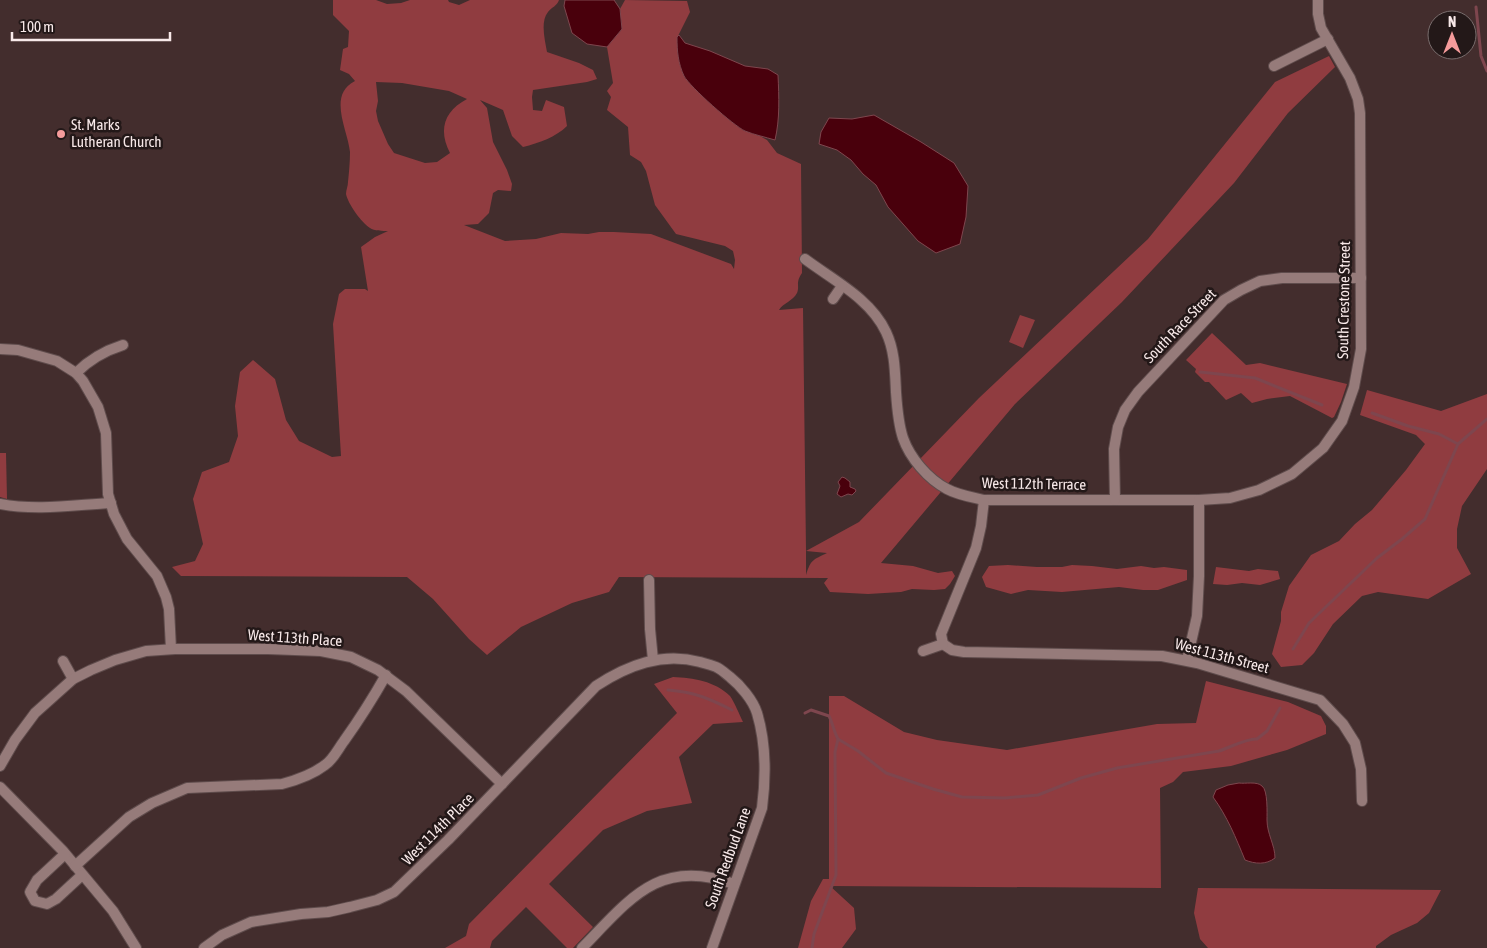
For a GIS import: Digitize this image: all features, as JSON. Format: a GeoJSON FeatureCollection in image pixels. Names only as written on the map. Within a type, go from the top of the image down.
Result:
{"type":"FeatureCollection","features":[{"type":"Feature","properties":{"kind":"street","name":"South Crestone Street"},"geometry":{"type":"LineString","coordinates":[[1199,500],[1230,498],[1259,490],[1292,474],[1323,448],[1342,421],[1354,387],[1361,349],[1360,113],[1358,99],[1350,78],[1321,28],[1318,0]]}},
{"type":"Feature","properties":{"kind":"street"},"geometry":{"type":"LineString","coordinates":[[1274,66],[1328,38]]}},
{"type":"Feature","properties":{"kind":"street","name":"West 112th Terrace"},"geometry":{"type":"LineString","coordinates":[[804,259],[872,310],[886,332],[893,355],[898,411],[904,438],[917,462],[936,482],[947,489],[958,494],[984,500],[1199,500]]}},
{"type":"Feature","properties":{"kind":"street","name":"South Race Street"},"geometry":{"type":"LineString","coordinates":[[1115,500],[1114,449],[1118,427],[1125,410],[1138,392],[1224,300],[1260,281],[1282,278],[1361,278]]}},
{"type":"Feature","properties":{"kind":"street"},"geometry":{"type":"LineString","coordinates":[[833,299],[842,286]]}},
{"type":"Feature","properties":{"kind":"street"},"geometry":{"type":"LineString","coordinates":[[76,373],[87,362],[105,351],[123,345]]}},
{"type":"Feature","properties":{"kind":"street"},"geometry":{"type":"LineString","coordinates":[[0,349],[18,350],[56,361],[76,373],[98,406],[106,433],[108,494],[114,514],[127,539],[157,576],[169,609],[172,649]]}},
{"type":"Feature","properties":{"kind":"street"},"geometry":{"type":"LineString","coordinates":[[923,652],[943,644],[941,634],[976,548],[984,500]]}},
{"type":"Feature","properties":{"kind":"street"},"geometry":{"type":"LineString","coordinates":[[1187,660],[1197,616],[1199,500]]}},
{"type":"Feature","properties":{"kind":"street"},"geometry":{"type":"LineString","coordinates":[[0,504],[42,508],[111,503]]}},
{"type":"Feature","properties":{"kind":"street"},"geometry":{"type":"LineString","coordinates":[[649,580],[653,660]]}},
{"type":"Feature","properties":{"kind":"street","name":"West 113th Street"},"geometry":{"type":"LineString","coordinates":[[943,644],[952,650],[964,652],[1162,656],[1187,660],[1320,700],[1343,724],[1355,743],[1361,770],[1362,801]]}},
{"type":"Feature","properties":{"kind":"street","name":"West 113th Place"},"geometry":{"type":"LineString","coordinates":[[0,766],[15,740],[35,713],[73,679],[115,660],[146,651],[172,649],[268,649],[321,652],[350,657],[378,670],[406,691],[502,784]]}},
{"type":"Feature","properties":{"kind":"street","name":"South Redbud Lane"},"geometry":{"type":"LineString","coordinates":[[653,660],[664,658],[688,659],[718,668],[740,685],[757,711],[762,736],[765,783],[762,808],[712,948]]}},
{"type":"Feature","properties":{"kind":"street","name":"West 114th Place"},"geometry":{"type":"LineString","coordinates":[[204,948],[222,935],[251,922],[328,912],[377,900],[394,892],[448,840],[596,686],[627,668],[653,660]]}},
{"type":"Feature","properties":{"kind":"street"},"geometry":{"type":"LineString","coordinates":[[63,661],[73,679]]}},
{"type":"Feature","properties":{"kind":"street"},"geometry":{"type":"LineString","coordinates":[[75,866],[129,817],[152,803],[187,788],[282,784],[315,772],[327,764],[338,750],[368,707],[386,675]]}},
{"type":"Feature","properties":{"kind":"street"},"geometry":{"type":"LineString","coordinates":[[0,787],[82,874],[113,911],[136,948]]}},
{"type":"Feature","properties":{"kind":"street"},"geometry":{"type":"LineString","coordinates":[[65,854],[37,880],[30,892],[35,902],[47,904],[56,899],[82,874]]}},
{"type":"Feature","properties":{"kind":"street"},"geometry":{"type":"LineString","coordinates":[[582,948],[630,898],[650,886],[674,877],[698,875],[718,878],[734,884]]}},
{"type":"Feature","properties":{"kind":"shaded area"},"geometry":{"type":"Polygon","coordinates":[[[333,0],[376,0],[387,4],[410,0],[448,0],[459,5],[470,0],[559,0],[548,12],[544,21],[547,52],[593,70],[597,79],[533,90],[533,110],[542,111],[546,100],[564,107],[567,126],[547,139],[523,147],[512,136],[503,110],[480,100],[487,108],[493,142],[512,184],[511,191],[498,190],[493,193],[489,213],[478,224],[464,225],[505,241],[536,239],[561,233],[588,234],[614,232],[651,234],[731,264],[734,269],[733,251],[725,246],[676,234],[655,205],[646,171],[641,162],[630,155],[628,127],[607,110],[611,97],[607,91],[613,83],[607,47],[622,29],[620,9],[625,0],[687,1],[690,12],[677,38],[685,78],[709,102],[743,130],[767,140],[777,153],[801,164],[802,273],[797,293],[779,310],[803,308],[806,551],[859,522],[979,398],[1148,239],[1275,82],[1329,56],[1335,67],[1288,113],[1234,183],[1122,302],[1015,404],[881,563],[913,566],[938,573],[952,571],[955,576],[945,589],[912,589],[901,592],[868,594],[830,592],[824,583],[828,578],[619,577],[609,592],[572,603],[521,627],[487,655],[469,639],[433,599],[407,577],[181,576],[172,567],[195,561],[203,544],[193,499],[202,472],[229,462],[238,436],[235,406],[240,372],[253,360],[275,379],[286,420],[299,441],[332,457],[341,456],[333,324],[339,294],[345,289],[365,289],[368,291],[361,247],[388,231],[374,230],[366,225],[352,208],[347,198],[350,152],[341,114],[341,104],[342,95],[347,87],[355,81],[349,74],[340,70],[343,49],[348,47],[349,31],[333,15],[333,0]],[[376,82],[378,121],[394,153],[425,163],[437,162],[450,153],[444,137],[445,122],[453,109],[467,99],[449,91],[402,83],[376,82]],[[806,551],[806,575],[813,561],[827,553],[806,551]]]}},
{"type":"Feature","properties":{"kind":"shaded area"},"geometry":{"type":"Polygon","coordinates":[[[565,0],[614,0],[620,9],[622,29],[607,47],[587,44],[572,33],[564,6],[565,0]]]}},
{"type":"Feature","properties":{"kind":"shaded area"},"geometry":{"type":"Polygon","coordinates":[[[679,35],[685,43],[745,66],[768,69],[778,75],[779,100],[775,140],[739,128],[695,89],[684,76],[679,62],[677,37],[679,35]]]}},
{"type":"Feature","properties":{"kind":"shaded area"},"geometry":{"type":"Polygon","coordinates":[[[874,115],[954,163],[968,186],[966,217],[960,244],[936,253],[918,241],[888,207],[876,185],[851,160],[837,150],[819,144],[821,132],[829,118],[852,119],[874,115]]]}},
{"type":"Feature","properties":{"kind":"shaded area"},"geometry":{"type":"Polygon","coordinates":[[[1020,315],[1035,320],[1023,348],[1009,342],[1020,315]]]}},
{"type":"Feature","properties":{"kind":"shaded area"},"geometry":{"type":"Polygon","coordinates":[[[1212,333],[1246,365],[1260,363],[1347,384],[1334,417],[1332,418],[1290,396],[1252,403],[1241,393],[1226,400],[1209,382],[1205,382],[1195,372],[1196,369],[1186,360],[1212,333]]]}},
{"type":"Feature","properties":{"kind":"shaded area"},"geometry":{"type":"Polygon","coordinates":[[[1367,390],[1441,411],[1487,394],[1487,469],[1462,506],[1457,529],[1457,548],[1471,574],[1428,599],[1378,592],[1362,596],[1333,624],[1314,653],[1302,665],[1281,667],[1272,654],[1289,586],[1311,555],[1339,541],[1372,510],[1425,444],[1416,435],[1360,415],[1367,390]]]}},
{"type":"Feature","properties":{"kind":"shaded area"},"geometry":{"type":"Polygon","coordinates":[[[0,453],[6,453],[7,499],[0,497],[0,453]]]}},
{"type":"Feature","properties":{"kind":"shaded area"},"geometry":{"type":"Polygon","coordinates":[[[842,477],[850,482],[850,487],[855,489],[856,491],[852,495],[848,494],[841,497],[837,494],[840,486],[838,482],[842,477]]]}},
{"type":"Feature","properties":{"kind":"shaded area"},"geometry":{"type":"Polygon","coordinates":[[[1072,565],[1117,569],[1141,566],[1164,567],[1187,570],[1187,580],[1158,590],[1119,587],[1062,592],[1028,590],[1011,594],[986,587],[982,577],[989,566],[1062,567],[1072,565]]]}},
{"type":"Feature","properties":{"kind":"shaded area"},"geometry":{"type":"Polygon","coordinates":[[[1216,567],[1249,571],[1258,569],[1278,571],[1280,579],[1260,585],[1242,583],[1213,584],[1216,567]]]}},
{"type":"Feature","properties":{"kind":"shaded area"},"geometry":{"type":"Polygon","coordinates":[[[673,677],[703,681],[718,687],[730,696],[743,722],[713,724],[679,757],[692,803],[647,811],[603,830],[549,884],[593,927],[573,948],[567,948],[526,907],[492,941],[490,948],[445,948],[466,936],[469,924],[677,713],[654,684],[673,677]]]}},
{"type":"Feature","properties":{"kind":"shaded area"},"geometry":{"type":"Polygon","coordinates":[[[1206,681],[1288,702],[1321,716],[1326,726],[1326,734],[1287,750],[1231,766],[1183,772],[1173,782],[1160,788],[1161,888],[830,886],[854,908],[856,929],[842,948],[798,948],[811,901],[823,879],[829,879],[829,696],[844,696],[904,732],[937,740],[1007,750],[1157,724],[1196,723],[1206,681]]]}},
{"type":"Feature","properties":{"kind":"shaded area"},"geometry":{"type":"Polygon","coordinates":[[[1239,783],[1260,784],[1264,788],[1267,802],[1267,825],[1275,858],[1268,862],[1257,863],[1245,860],[1227,819],[1213,797],[1216,790],[1239,783]]]}},
{"type":"Feature","properties":{"kind":"shaded area"},"geometry":{"type":"Polygon","coordinates":[[[1198,888],[1441,890],[1429,913],[1417,923],[1391,935],[1376,946],[1376,948],[1208,948],[1200,939],[1194,913],[1198,888]]]}},
{"type":"Feature","properties":{"kind":"waterway"},"geometry":{"type":"LineString","coordinates":[[1476,7],[1481,56],[1487,71]]}},
{"type":"Feature","properties":{"kind":"waterway"},"geometry":{"type":"LineString","coordinates":[[1200,372],[1255,378],[1322,405]]}},
{"type":"Feature","properties":{"kind":"waterway"},"geometry":{"type":"LineString","coordinates":[[1372,413],[1408,426],[1439,434],[1458,444]]}},
{"type":"Feature","properties":{"kind":"waterway"},"geometry":{"type":"LineString","coordinates":[[1293,649],[1309,623],[1377,558],[1425,519],[1458,444],[1487,419]]}},
{"type":"Feature","properties":{"kind":"waterway"},"geometry":{"type":"LineString","coordinates":[[668,690],[701,696],[732,710]]}},
{"type":"Feature","properties":{"kind":"waterway"},"geometry":{"type":"LineString","coordinates":[[812,948],[814,934],[836,875],[835,752],[838,739],[858,751],[886,773],[962,797],[1005,798],[1038,795],[1081,778],[1117,768],[1219,751],[1257,739],[1267,731],[1280,708]]}},
{"type":"Feature","properties":{"kind":"waterway"},"geometry":{"type":"LineString","coordinates":[[805,713],[811,710],[829,716],[838,739]]}},
{"type":"Feature","properties":{"kind":"place","name":"St. Marks Lutheran Church"},"geometry":{"type":"Point","coordinates":[61,134]}}]}
